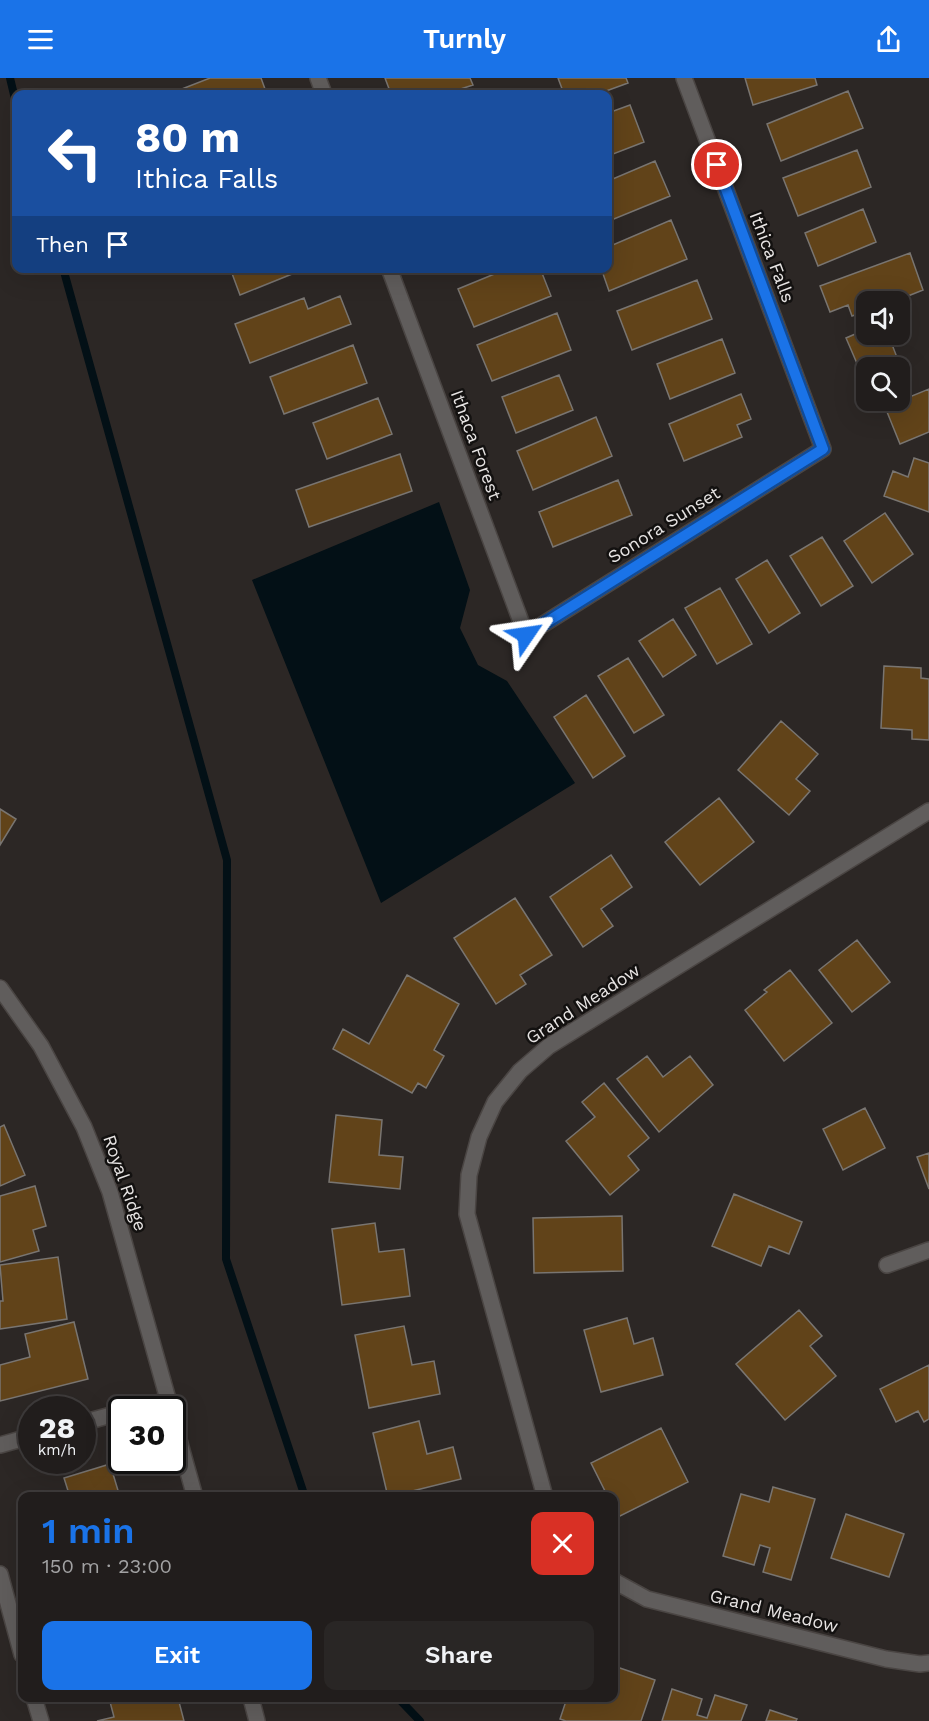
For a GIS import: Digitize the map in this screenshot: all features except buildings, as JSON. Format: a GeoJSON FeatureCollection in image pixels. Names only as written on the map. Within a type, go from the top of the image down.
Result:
{"type":"FeatureCollection","features":[{"type":"Feature","properties":{"kind":"street","name":"Ithica Falls"},"geometry":{"type":"LineString","coordinates":[[684,78],[823,449]]}},
{"type":"Feature","properties":{"kind":"street","name":"Ithaca Forest"},"geometry":{"type":"LineString","coordinates":[[391,273],[526,635]]}},
{"type":"Feature","properties":{"kind":"street","name":"Sonora Sunset"},"geometry":{"type":"LineString","coordinates":[[526,635],[823,449]]}},
{"type":"Feature","properties":{"kind":"street","name":"Grand Meadow"},"geometry":{"type":"LineString","coordinates":[[544,1492],[467,1214],[469,1175],[479,1137],[495,1102],[520,1071],[549,1046],[929,810]]}},
{"type":"Feature","properties":{"kind":"street","name":"Royal Ridge"},"geometry":{"type":"LineString","coordinates":[[0,988],[41,1046],[84,1127],[110,1192],[168,1396]]}},
{"type":"Feature","properties":{"kind":"street"},"geometry":{"type":"LineString","coordinates":[[887,1265],[929,1250]]}},
{"type":"Feature","properties":{"kind":"street"},"geometry":{"type":"LineString","coordinates":[[0,1444],[18,1440]]}},
{"type":"Feature","properties":{"kind":"street","name":"Royal Ridge"},"geometry":{"type":"LineString","coordinates":[[186,1464],[194,1492]]}},
{"type":"Feature","properties":{"kind":"street"},"geometry":{"type":"LineString","coordinates":[[0,1574],[18,1640]]}},
{"type":"Feature","properties":{"kind":"street","name":"Grand Meadow"},"geometry":{"type":"LineString","coordinates":[[618,1583],[647,1599],[886,1659],[920,1664],[929,1663]]}},
{"type":"Feature","properties":{"kind":"street"},"geometry":{"type":"LineString","coordinates":[[35,1702],[41,1721]]}},
{"type":"Feature","properties":{"kind":"street"},"geometry":{"type":"LineString","coordinates":[[252,1702],[257,1721]]}},
{"type":"Feature","properties":{"kind":"shaded area"},"geometry":{"type":"Polygon","coordinates":[[[439,502],[470,590],[460,628],[478,665],[507,681],[575,783],[381,903],[252,580],[439,502]]]}},
{"type":"Feature","properties":{"kind":"waterway"},"geometry":{"type":"LineString","coordinates":[[10,78],[13,90]]}},
{"type":"Feature","properties":{"kind":"waterway"},"geometry":{"type":"LineString","coordinates":[[64,273],[227,860],[226,1259],[303,1492]]}},
{"type":"Feature","properties":{"kind":"waterway"},"geometry":{"type":"LineString","coordinates":[[402,1702],[420,1721]]}},
{"type":"Feature","properties":{"kind":"route"},"geometry":{"type":"LineString","coordinates":[[526,635],[823,449],[717,165]]}}]}
